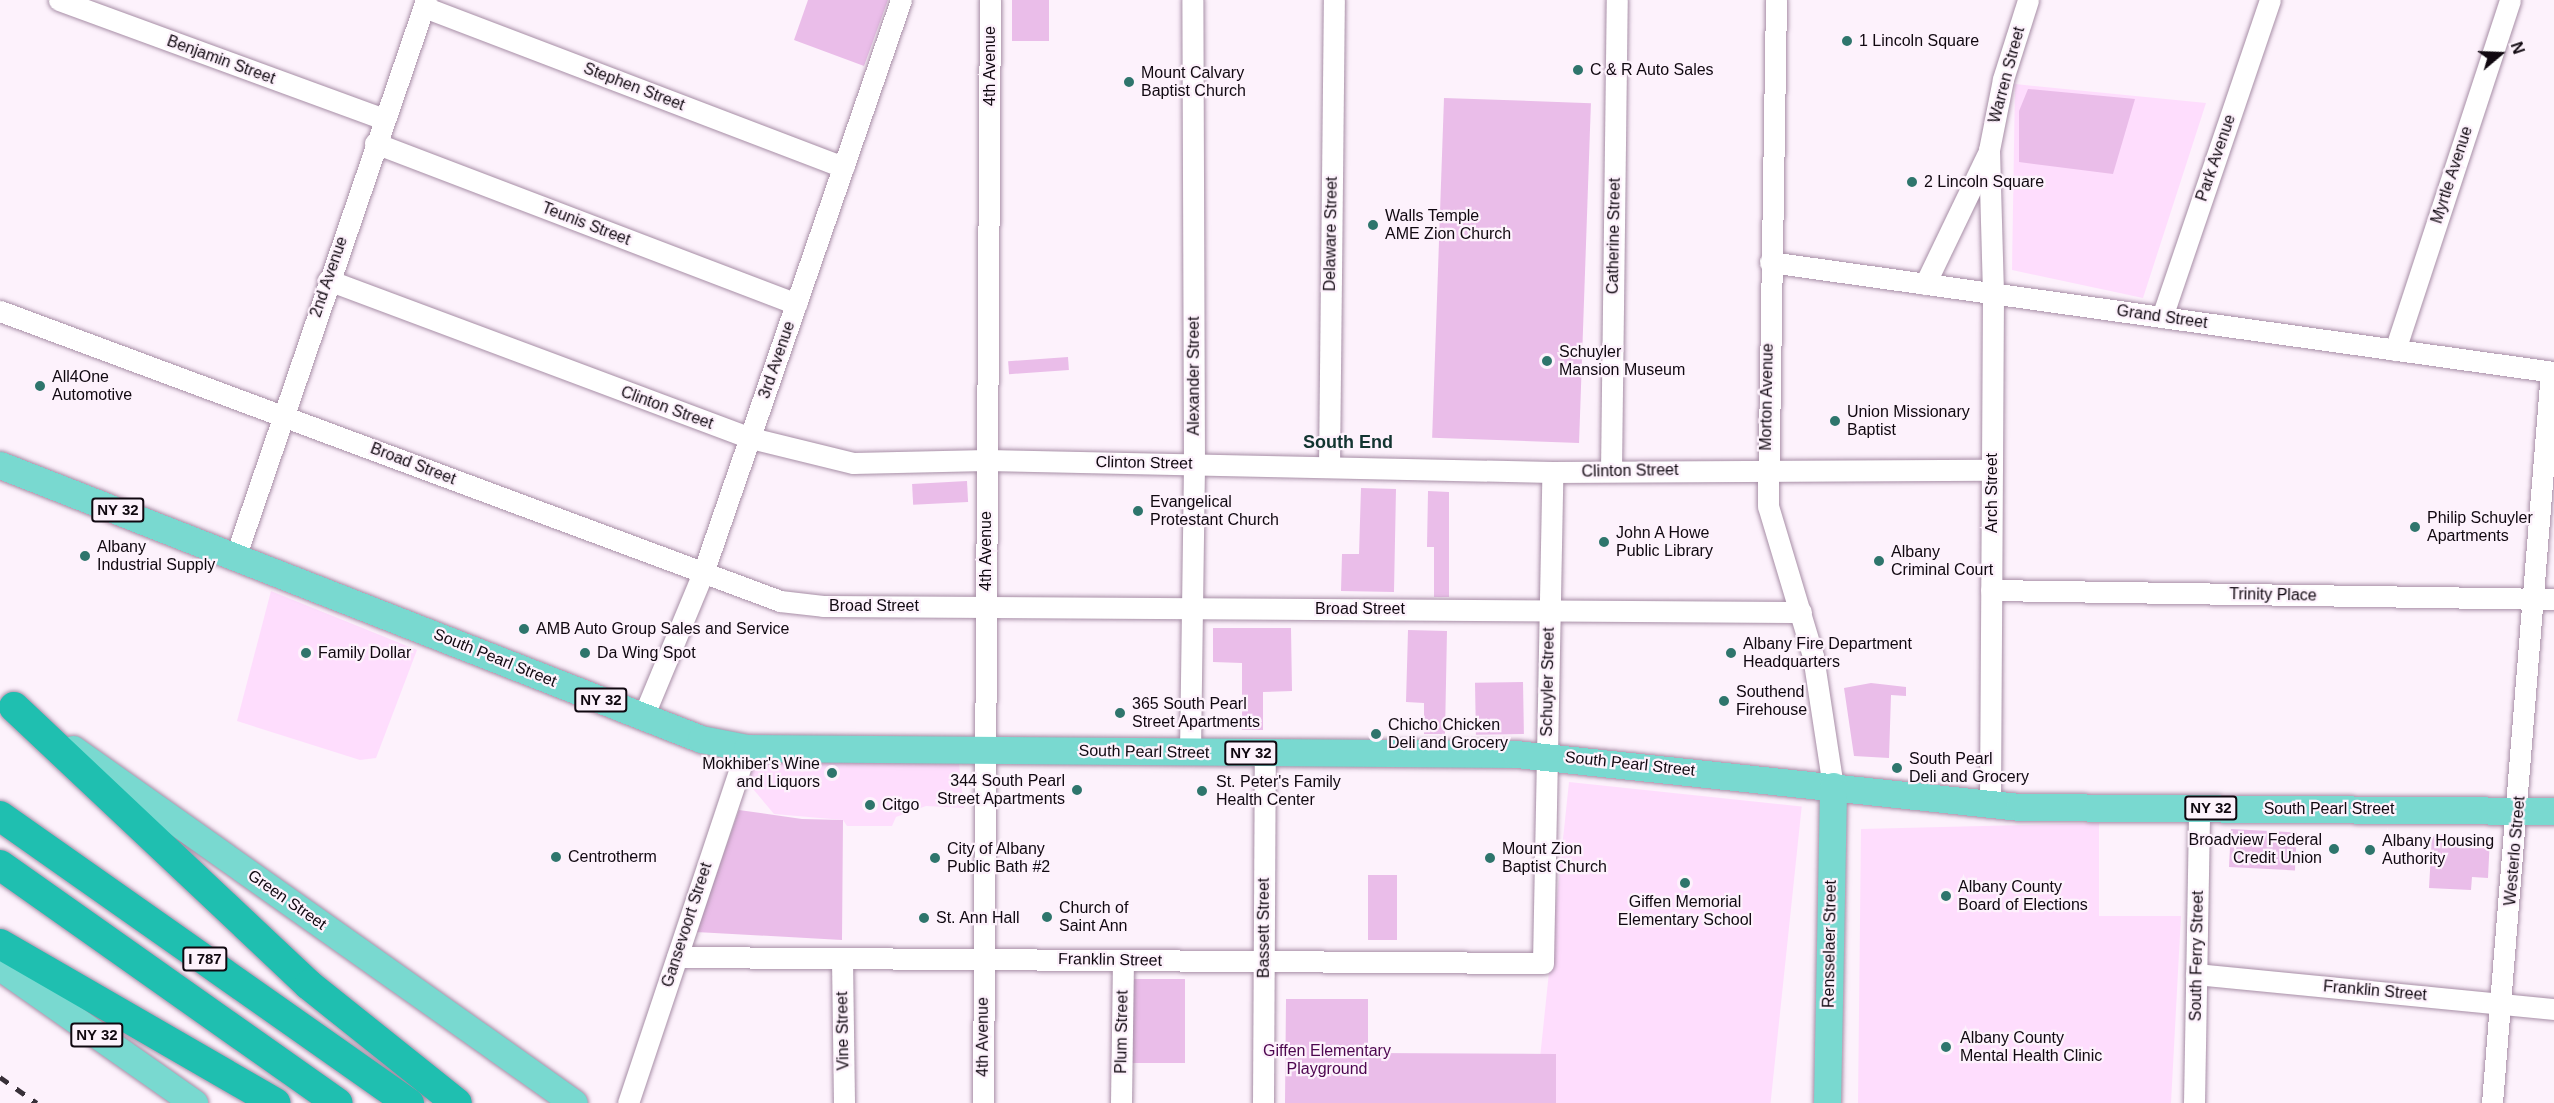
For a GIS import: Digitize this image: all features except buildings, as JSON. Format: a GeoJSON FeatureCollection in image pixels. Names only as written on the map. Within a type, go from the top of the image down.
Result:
{"type":"FeatureCollection","features":[{"type":"Feature","properties":{"kind":"highway"},"geometry":{"type":"LineString","coordinates":[[7,702],[309,985],[457,1103]]}},
{"type":"Feature","properties":{"kind":"highway","name":"I 787"},"geometry":{"type":"LineString","coordinates":[[0,816],[409,1103]]}},
{"type":"Feature","properties":{"kind":"highway","name":"I 787"},"geometry":{"type":"LineString","coordinates":[[0,865],[337,1103]]}},
{"type":"Feature","properties":{"kind":"highway"},"geometry":{"type":"LineString","coordinates":[[0,944],[275,1103]]}},
{"type":"Feature","properties":{"kind":"main road","name":"South Pearl Street"},"geometry":{"type":"LineString","coordinates":[[0,465],[236,555],[701,739],[747,748],[1547,755],[2019,807],[2554,810]]}},
{"type":"Feature","properties":{"kind":"main road","name":"Green Street"},"geometry":{"type":"LineString","coordinates":[[7,702],[574,1103]]}},
{"type":"Feature","properties":{"kind":"main road","name":"Rensselaer Street"},"geometry":{"type":"LineString","coordinates":[[1827,1103],[1833,786]]}},
{"type":"Feature","properties":{"kind":"main road","name":"NY 32"},"geometry":{"type":"LineString","coordinates":[[0,967],[194,1103]]}},
{"type":"Feature","properties":{"kind":"street","name":"Benjamin Street"},"geometry":{"type":"LineString","coordinates":[[58,0],[384,119]]}},
{"type":"Feature","properties":{"kind":"street","name":"3rd Avenue"},"geometry":{"type":"LineString","coordinates":[[643,717],[703,573],[901,0]]}},
{"type":"Feature","properties":{"kind":"street","name":"4th Avenue"},"geometry":{"type":"LineString","coordinates":[[983,1103],[990,0]]}},
{"type":"Feature","properties":{"kind":"street","name":"Alexander Street"},"geometry":{"type":"LineString","coordinates":[[1190,752],[1194,463],[1192,0]]}},
{"type":"Feature","properties":{"kind":"street","name":"Delaware Street"},"geometry":{"type":"LineString","coordinates":[[1329,467],[1334,0]]}},
{"type":"Feature","properties":{"kind":"street","name":"Catherine Street"},"geometry":{"type":"LineString","coordinates":[[1611,471],[1617,0]]}},
{"type":"Feature","properties":{"kind":"street","name":"Morton Avenue"},"geometry":{"type":"LineString","coordinates":[[1776,0],[1765,470],[1768,506],[1801,612],[1821,699],[1833,786]]}},
{"type":"Feature","properties":{"kind":"street","name":"Warren Street"},"geometry":{"type":"LineString","coordinates":[[1993,292],[1989,150],[2002,79],[2028,0]]}},
{"type":"Feature","properties":{"kind":"street","name":"Park Avenue"},"geometry":{"type":"LineString","coordinates":[[2162,316],[2270,0]]}},
{"type":"Feature","properties":{"kind":"street","name":"Myrtle Avenue"},"geometry":{"type":"LineString","coordinates":[[2395,350],[2510,0]]}},
{"type":"Feature","properties":{"kind":"street","name":"2nd Avenue"},"geometry":{"type":"LineString","coordinates":[[236,555],[328,280],[425,4]]}},
{"type":"Feature","properties":{"kind":"street","name":"Stephen Street"},"geometry":{"type":"LineString","coordinates":[[425,4],[844,168]]}},
{"type":"Feature","properties":{"kind":"street","name":"Teunis Street"},"geometry":{"type":"LineString","coordinates":[[375,143],[796,304]]}},
{"type":"Feature","properties":{"kind":"street","name":"Warren Street"},"geometry":{"type":"LineString","coordinates":[[1925,284],[1989,150]]}},
{"type":"Feature","properties":{"kind":"street","name":"Grand Street"},"geometry":{"type":"LineString","coordinates":[[1770,262],[2553,372]]}},
{"type":"Feature","properties":{"kind":"street","name":"Clinton Street"},"geometry":{"type":"LineString","coordinates":[[328,280],[751,438],[853,463],[987,460],[1552,472],[1992,470]]}},
{"type":"Feature","properties":{"kind":"street","name":"Arch Street"},"geometry":{"type":"LineString","coordinates":[[1990,802],[1993,292]]}},
{"type":"Feature","properties":{"kind":"street","name":"Broad Street"},"geometry":{"type":"LineString","coordinates":[[0,311],[780,602],[823,606],[1801,612]]}},
{"type":"Feature","properties":{"kind":"street","name":"Westerlo Street"},"geometry":{"type":"LineString","coordinates":[[2492,1103],[2518,810],[2544,599],[2553,372]]}},
{"type":"Feature","properties":{"kind":"street","name":"Schuyler Street"},"geometry":{"type":"LineString","coordinates":[[1543,963],[1552,472]]}},
{"type":"Feature","properties":{"kind":"street","name":"Trinity Place"},"geometry":{"type":"LineString","coordinates":[[1991,590],[2544,599]]}},
{"type":"Feature","properties":{"kind":"street","name":"Gansevoort Street"},"geometry":{"type":"LineString","coordinates":[[628,1103],[747,748]]}},
{"type":"Feature","properties":{"kind":"street","name":"Bassett Street"},"geometry":{"type":"LineString","coordinates":[[1263,1103],[1265,754]]}},
{"type":"Feature","properties":{"kind":"street","name":"South Ferry Street"},"geometry":{"type":"LineString","coordinates":[[2193,1103],[2199,808]]}},
{"type":"Feature","properties":{"kind":"street","name":"Franklin Street"},"geometry":{"type":"LineString","coordinates":[[677,957],[1543,963]]}},
{"type":"Feature","properties":{"kind":"street","name":"Vine Street"},"geometry":{"type":"LineString","coordinates":[[842,959],[844,1103]]}},
{"type":"Feature","properties":{"kind":"street","name":"Plum Street"},"geometry":{"type":"LineString","coordinates":[[1121,1103],[1123,961]]}},
{"type":"Feature","properties":{"kind":"street","name":"Franklin Street"},"geometry":{"type":"LineString","coordinates":[[2196,974],[2554,1009]]}},
{"type":"Feature","properties":{"kind":"shaded area"},"geometry":{"type":"Polygon","coordinates":[[[2015,84],[2206,103],[2143,298],[2012,270],[2015,84]]]}},
{"type":"Feature","properties":{"kind":"shaded area"},"geometry":{"type":"Polygon","coordinates":[[[271,591],[417,650],[376,758],[360,760],[237,721],[271,591]]]}},
{"type":"Feature","properties":{"kind":"shaded area"},"geometry":{"type":"Polygon","coordinates":[[[755,761],[959,764],[964,808],[926,806],[896,817],[892,826],[847,826],[843,820],[774,814],[748,783],[755,761]]]}},
{"type":"Feature","properties":{"kind":"shaded area","name":"Giffen Memorial Elementary School"},"geometry":{"type":"Polygon","coordinates":[[[1569,782],[1802,806],[1771,1103],[1535,1101],[1569,782]]]}},
{"type":"Feature","properties":{"kind":"shaded area"},"geometry":{"type":"Polygon","coordinates":[[[2099,823],[2099,916],[2181,916],[2171,1103],[1858,1103],[1861,829],[2099,823]]]}},
{"type":"Feature","properties":{"kind":"green space"},"geometry":{"type":"Polygon","coordinates":[[[808,0],[888,0],[864,66],[794,40],[808,0]]]}},
{"type":"Feature","properties":{"kind":"green space"},"geometry":{"type":"Polygon","coordinates":[[[1012,0],[1049,0],[1049,41],[1012,41],[1012,0]]]}},
{"type":"Feature","properties":{"kind":"green space"},"geometry":{"type":"Polygon","coordinates":[[[2028,89],[2135,99],[2113,174],[2019,162],[2019,111],[2028,89]]]}},
{"type":"Feature","properties":{"kind":"green space"},"geometry":{"type":"Polygon","coordinates":[[[1444,98],[1591,103],[1579,443],[1432,438],[1444,98]]]}},
{"type":"Feature","properties":{"kind":"green space"},"geometry":{"type":"Polygon","coordinates":[[[1068,357],[1069,370],[1009,374],[1008,361],[1068,357]]]}},
{"type":"Feature","properties":{"kind":"green space"},"geometry":{"type":"Polygon","coordinates":[[[967,481],[968,502],[913,505],[912,484],[967,481]]]}},
{"type":"Feature","properties":{"kind":"green space"},"geometry":{"type":"Polygon","coordinates":[[[1361,488],[1396,489],[1394,592],[1341,591],[1342,554],[1359,554],[1361,488]]]}},
{"type":"Feature","properties":{"kind":"green space"},"geometry":{"type":"Polygon","coordinates":[[[1428,491],[1449,492],[1449,597],[1434,597],[1434,547],[1427,547],[1428,491]]]}},
{"type":"Feature","properties":{"kind":"green space"},"geometry":{"type":"Polygon","coordinates":[[[1213,628],[1291,628],[1292,691],[1263,692],[1263,730],[1242,730],[1242,663],[1213,662],[1213,628]]]}},
{"type":"Feature","properties":{"kind":"green space"},"geometry":{"type":"Polygon","coordinates":[[[1408,630],[1447,631],[1445,734],[1424,734],[1424,703],[1406,702],[1408,630]]]}},
{"type":"Feature","properties":{"kind":"green space"},"geometry":{"type":"Polygon","coordinates":[[[1523,682],[1524,734],[1476,735],[1475,683],[1523,682]]]}},
{"type":"Feature","properties":{"kind":"green space"},"geometry":{"type":"Polygon","coordinates":[[[1871,683],[1906,687],[1906,696],[1891,695],[1889,758],[1854,756],[1844,688],[1871,683]]]}},
{"type":"Feature","properties":{"kind":"green space"},"geometry":{"type":"Polygon","coordinates":[[[739,810],[802,819],[843,820],[842,940],[696,932],[739,810]]]}},
{"type":"Feature","properties":{"kind":"green space"},"geometry":{"type":"Polygon","coordinates":[[[2231,829],[2297,832],[2295,870],[2229,867],[2231,829]]]}},
{"type":"Feature","properties":{"kind":"green space"},"geometry":{"type":"Polygon","coordinates":[[[2432,835],[2490,837],[2488,878],[2472,877],[2471,890],[2429,888],[2432,835]]]}},
{"type":"Feature","properties":{"kind":"green space"},"geometry":{"type":"Polygon","coordinates":[[[1368,875],[1397,875],[1397,940],[1368,940],[1368,875]]]}},
{"type":"Feature","properties":{"kind":"green space"},"geometry":{"type":"Polygon","coordinates":[[[1132,979],[1185,979],[1185,1063],[1132,1063],[1132,979]]]}},
{"type":"Feature","properties":{"kind":"green space","name":"Giffen Elementary Playground"},"geometry":{"type":"Polygon","coordinates":[[[1286,999],[1368,999],[1368,1053],[1556,1054],[1556,1103],[1285,1103],[1286,999]]]}},
{"type":"Feature","properties":{"kind":"railway"},"geometry":{"type":"LineString","coordinates":[[0,1077],[37,1103]]}},
{"type":"Feature","properties":{"kind":"place","name":"1 Lincoln Square"},"geometry":{"type":"Point","coordinates":[1847,41]}},
{"type":"Feature","properties":{"kind":"place","name":"C & R Auto Sales"},"geometry":{"type":"Point","coordinates":[1578,70]}},
{"type":"Feature","properties":{"kind":"place","name":"Mount Calvary Baptist Church"},"geometry":{"type":"Point","coordinates":[1129,82]}},
{"type":"Feature","properties":{"kind":"place","name":"2 Lincoln Square"},"geometry":{"type":"Point","coordinates":[1912,182]}},
{"type":"Feature","properties":{"kind":"place","name":"Walls Temple AME Zion Church"},"geometry":{"type":"Point","coordinates":[1373,225]}},
{"type":"Feature","properties":{"kind":"place","name":"Schuyler Mansion Museum"},"geometry":{"type":"Point","coordinates":[1547,361]}},
{"type":"Feature","properties":{"kind":"place","name":"All4One Automotive"},"geometry":{"type":"Point","coordinates":[40,386]}},
{"type":"Feature","properties":{"kind":"place","name":"Union Missionary Baptist"},"geometry":{"type":"Point","coordinates":[1835,421]}},
{"type":"Feature","properties":{"kind":"place","name":"Evangelical Protestant Church"},"geometry":{"type":"Point","coordinates":[1138,511]}},
{"type":"Feature","properties":{"kind":"place","name":"Philip Schuyler Apartments"},"geometry":{"type":"Point","coordinates":[2415,527]}},
{"type":"Feature","properties":{"kind":"place","name":"John A Howe Public Library"},"geometry":{"type":"Point","coordinates":[1604,542]}},
{"type":"Feature","properties":{"kind":"place","name":"Albany Industrial Supply"},"geometry":{"type":"Point","coordinates":[85,556]}},
{"type":"Feature","properties":{"kind":"place","name":"Albany Criminal Court"},"geometry":{"type":"Point","coordinates":[1879,561]}},
{"type":"Feature","properties":{"kind":"place","name":"AMB Auto Group Sales and Service"},"geometry":{"type":"Point","coordinates":[524,629]}},
{"type":"Feature","properties":{"kind":"place","name":"Family Dollar"},"geometry":{"type":"Point","coordinates":[306,653]}},
{"type":"Feature","properties":{"kind":"place","name":"Da Wing Spot"},"geometry":{"type":"Point","coordinates":[585,653]}},
{"type":"Feature","properties":{"kind":"place","name":"Albany Fire Department Headquarters"},"geometry":{"type":"Point","coordinates":[1731,653]}},
{"type":"Feature","properties":{"kind":"place","name":"Southend Firehouse"},"geometry":{"type":"Point","coordinates":[1724,701]}},
{"type":"Feature","properties":{"kind":"place","name":"365 South Pearl Street Apartments"},"geometry":{"type":"Point","coordinates":[1120,713]}},
{"type":"Feature","properties":{"kind":"place","name":"Chicho Chicken Deli and Grocery"},"geometry":{"type":"Point","coordinates":[1376,734]}},
{"type":"Feature","properties":{"kind":"place","name":"South Pearl Deli and Grocery"},"geometry":{"type":"Point","coordinates":[1897,768]}},
{"type":"Feature","properties":{"kind":"place","name":"Mokhiber's Wine and Liquors"},"geometry":{"type":"Point","coordinates":[832,773]}},
{"type":"Feature","properties":{"kind":"place","name":"344 South Pearl Street Apartments"},"geometry":{"type":"Point","coordinates":[1077,790]}},
{"type":"Feature","properties":{"kind":"place","name":"St. Peter's Family Health Center"},"geometry":{"type":"Point","coordinates":[1202,791]}},
{"type":"Feature","properties":{"kind":"place","name":"Citgo"},"geometry":{"type":"Point","coordinates":[870,805]}},
{"type":"Feature","properties":{"kind":"place","name":"Broadview Federal Credit Union"},"geometry":{"type":"Point","coordinates":[2334,849]}},
{"type":"Feature","properties":{"kind":"place","name":"Albany Housing Authority"},"geometry":{"type":"Point","coordinates":[2370,850]}},
{"type":"Feature","properties":{"kind":"place","name":"Centrotherm"},"geometry":{"type":"Point","coordinates":[556,857]}},
{"type":"Feature","properties":{"kind":"place","name":"City of Albany Public Bath #2"},"geometry":{"type":"Point","coordinates":[935,858]}},
{"type":"Feature","properties":{"kind":"place","name":"Mount Zion Baptist Church"},"geometry":{"type":"Point","coordinates":[1490,858]}},
{"type":"Feature","properties":{"kind":"place","name":"Giffen Memorial Elementary School"},"geometry":{"type":"Point","coordinates":[1685,883]}},
{"type":"Feature","properties":{"kind":"place","name":"Albany County Board of Elections"},"geometry":{"type":"Point","coordinates":[1946,896]}},
{"type":"Feature","properties":{"kind":"place","name":"Church of Saint Ann"},"geometry":{"type":"Point","coordinates":[1047,917]}},
{"type":"Feature","properties":{"kind":"place","name":"St. Ann Hall"},"geometry":{"type":"Point","coordinates":[924,918]}},
{"type":"Feature","properties":{"kind":"place","name":"Albany County Mental Health Clinic"},"geometry":{"type":"Point","coordinates":[1946,1047]}},
{"type":"Feature","properties":{"kind":"district","name":"South End"},"geometry":{"type":"Point","coordinates":[1348,442]}}]}
